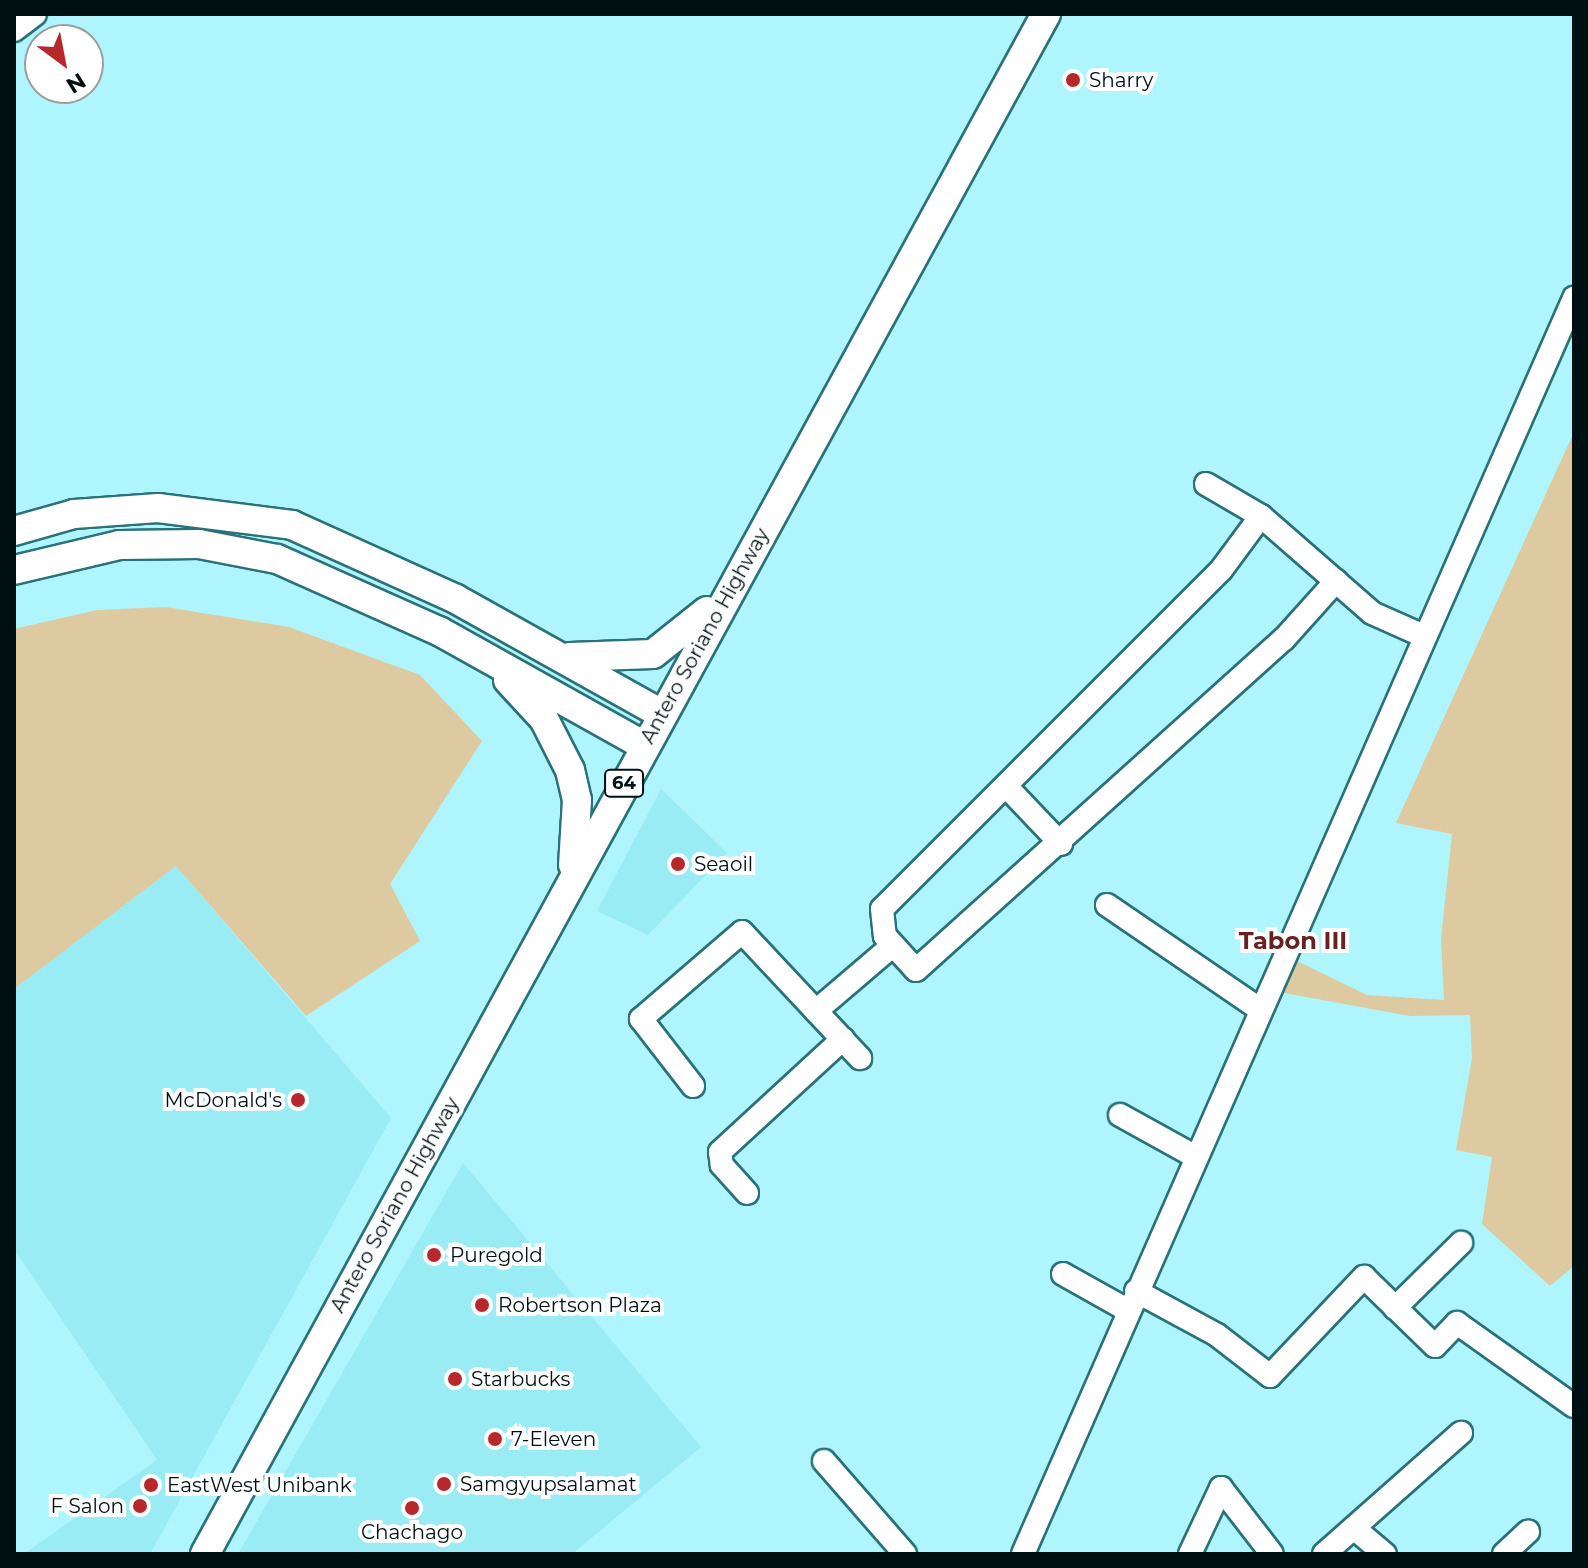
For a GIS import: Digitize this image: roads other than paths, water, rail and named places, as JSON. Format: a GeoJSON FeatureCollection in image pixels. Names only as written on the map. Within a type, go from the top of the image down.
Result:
{"type":"FeatureCollection","features":[{"type":"Feature","properties":{"kind":"main road","name":"Antero Soriano Highway"},"geometry":{"type":"LineString","coordinates":[[205,1554],[1046,14]]}},
{"type":"Feature","properties":{"kind":"main road"},"geometry":{"type":"LineString","coordinates":[[14,531],[118,510],[250,515],[335,540],[662,714]]}},
{"type":"Feature","properties":{"kind":"main road"},"geometry":{"type":"LineString","coordinates":[[14,570],[120,545],[244,550],[326,576],[485,657],[645,746]]}},
{"type":"Feature","properties":{"kind":"main road"},"geometry":{"type":"LineString","coordinates":[[556,655],[631,660],[675,643],[747,560]]}},
{"type":"Feature","properties":{"kind":"main road"},"geometry":{"type":"LineString","coordinates":[[485,657],[544,719],[570,770],[577,831],[570,882]]}},
{"type":"Feature","properties":{"kind":"street"},"geometry":{"type":"LineString","coordinates":[[14,30],[35,14]]}},
{"type":"Feature","properties":{"kind":"street"},"geometry":{"type":"LineString","coordinates":[[1023,1554],[1574,298]]}},
{"type":"Feature","properties":{"kind":"street"},"geometry":{"type":"LineString","coordinates":[[1206,484],[1261,516],[1372,613],[1424,636]]}},
{"type":"Feature","properties":{"kind":"street"},"geometry":{"type":"LineString","coordinates":[[1261,516],[1221,570],[882,909],[881,927],[892,946],[924,969],[1284,639],[1336,581]]}},
{"type":"Feature","properties":{"kind":"street"},"geometry":{"type":"LineString","coordinates":[[1006,786],[1061,844]]}},
{"type":"Feature","properties":{"kind":"street"},"geometry":{"type":"LineString","coordinates":[[1107,905],[1261,1010]]}},
{"type":"Feature","properties":{"kind":"street"},"geometry":{"type":"LineString","coordinates":[[693,1086],[641,1019],[739,933],[860,1058]]}},
{"type":"Feature","properties":{"kind":"street"},"geometry":{"type":"LineString","coordinates":[[816,1011],[892,946]]}},
{"type":"Feature","properties":{"kind":"street"},"geometry":{"type":"LineString","coordinates":[[747,1193],[720,1152],[843,1039]]}},
{"type":"Feature","properties":{"kind":"street"},"geometry":{"type":"LineString","coordinates":[[1120,1115],[1196,1157]]}},
{"type":"Feature","properties":{"kind":"street"},"geometry":{"type":"LineString","coordinates":[[1395,1308],[1461,1243]]}},
{"type":"Feature","properties":{"kind":"street"},"geometry":{"type":"LineString","coordinates":[[1063,1274],[1217,1335],[1270,1376],[1364,1277],[1435,1346],[1457,1323],[1574,1406]]}},
{"type":"Feature","properties":{"kind":"street"},"geometry":{"type":"LineString","coordinates":[[1324,1554],[1461,1433]]}},
{"type":"Feature","properties":{"kind":"street"},"geometry":{"type":"LineString","coordinates":[[824,1461],[905,1554]]}},
{"type":"Feature","properties":{"kind":"street"},"geometry":{"type":"LineString","coordinates":[[1190,1554],[1221,1488],[1272,1554]]}},
{"type":"Feature","properties":{"kind":"street"},"geometry":{"type":"LineString","coordinates":[[1355,1529],[1385,1554]]}},
{"type":"Feature","properties":{"kind":"street"},"geometry":{"type":"LineString","coordinates":[[1504,1554],[1528,1532]]}},
{"type":"Feature","properties":{"kind":"place","name":"Sharry"},"geometry":{"type":"Point","coordinates":[1073,80]}},
{"type":"Feature","properties":{"kind":"place","name":"Seaoil"},"geometry":{"type":"Point","coordinates":[678,864]}},
{"type":"Feature","properties":{"kind":"place","name":"McDonald's"},"geometry":{"type":"Point","coordinates":[298,1100]}},
{"type":"Feature","properties":{"kind":"place","name":"Puregold"},"geometry":{"type":"Point","coordinates":[434,1255]}},
{"type":"Feature","properties":{"kind":"place","name":"Robertson Plaza"},"geometry":{"type":"Point","coordinates":[482,1305]}},
{"type":"Feature","properties":{"kind":"place","name":"Starbucks"},"geometry":{"type":"Point","coordinates":[455,1379]}},
{"type":"Feature","properties":{"kind":"place","name":"7-Eleven"},"geometry":{"type":"Point","coordinates":[495,1439]}},
{"type":"Feature","properties":{"kind":"place","name":"Samgyupsalamat"},"geometry":{"type":"Point","coordinates":[444,1484]}},
{"type":"Feature","properties":{"kind":"place","name":"EastWest Unibank"},"geometry":{"type":"Point","coordinates":[151,1485]}},
{"type":"Feature","properties":{"kind":"place","name":"F Salon"},"geometry":{"type":"Point","coordinates":[140,1506]}},
{"type":"Feature","properties":{"kind":"place","name":"Chachago"},"geometry":{"type":"Point","coordinates":[412,1508]}},
{"type":"Feature","properties":{"kind":"district","name":"Tabon III"},"geometry":{"type":"Point","coordinates":[1293,941]}}]}
